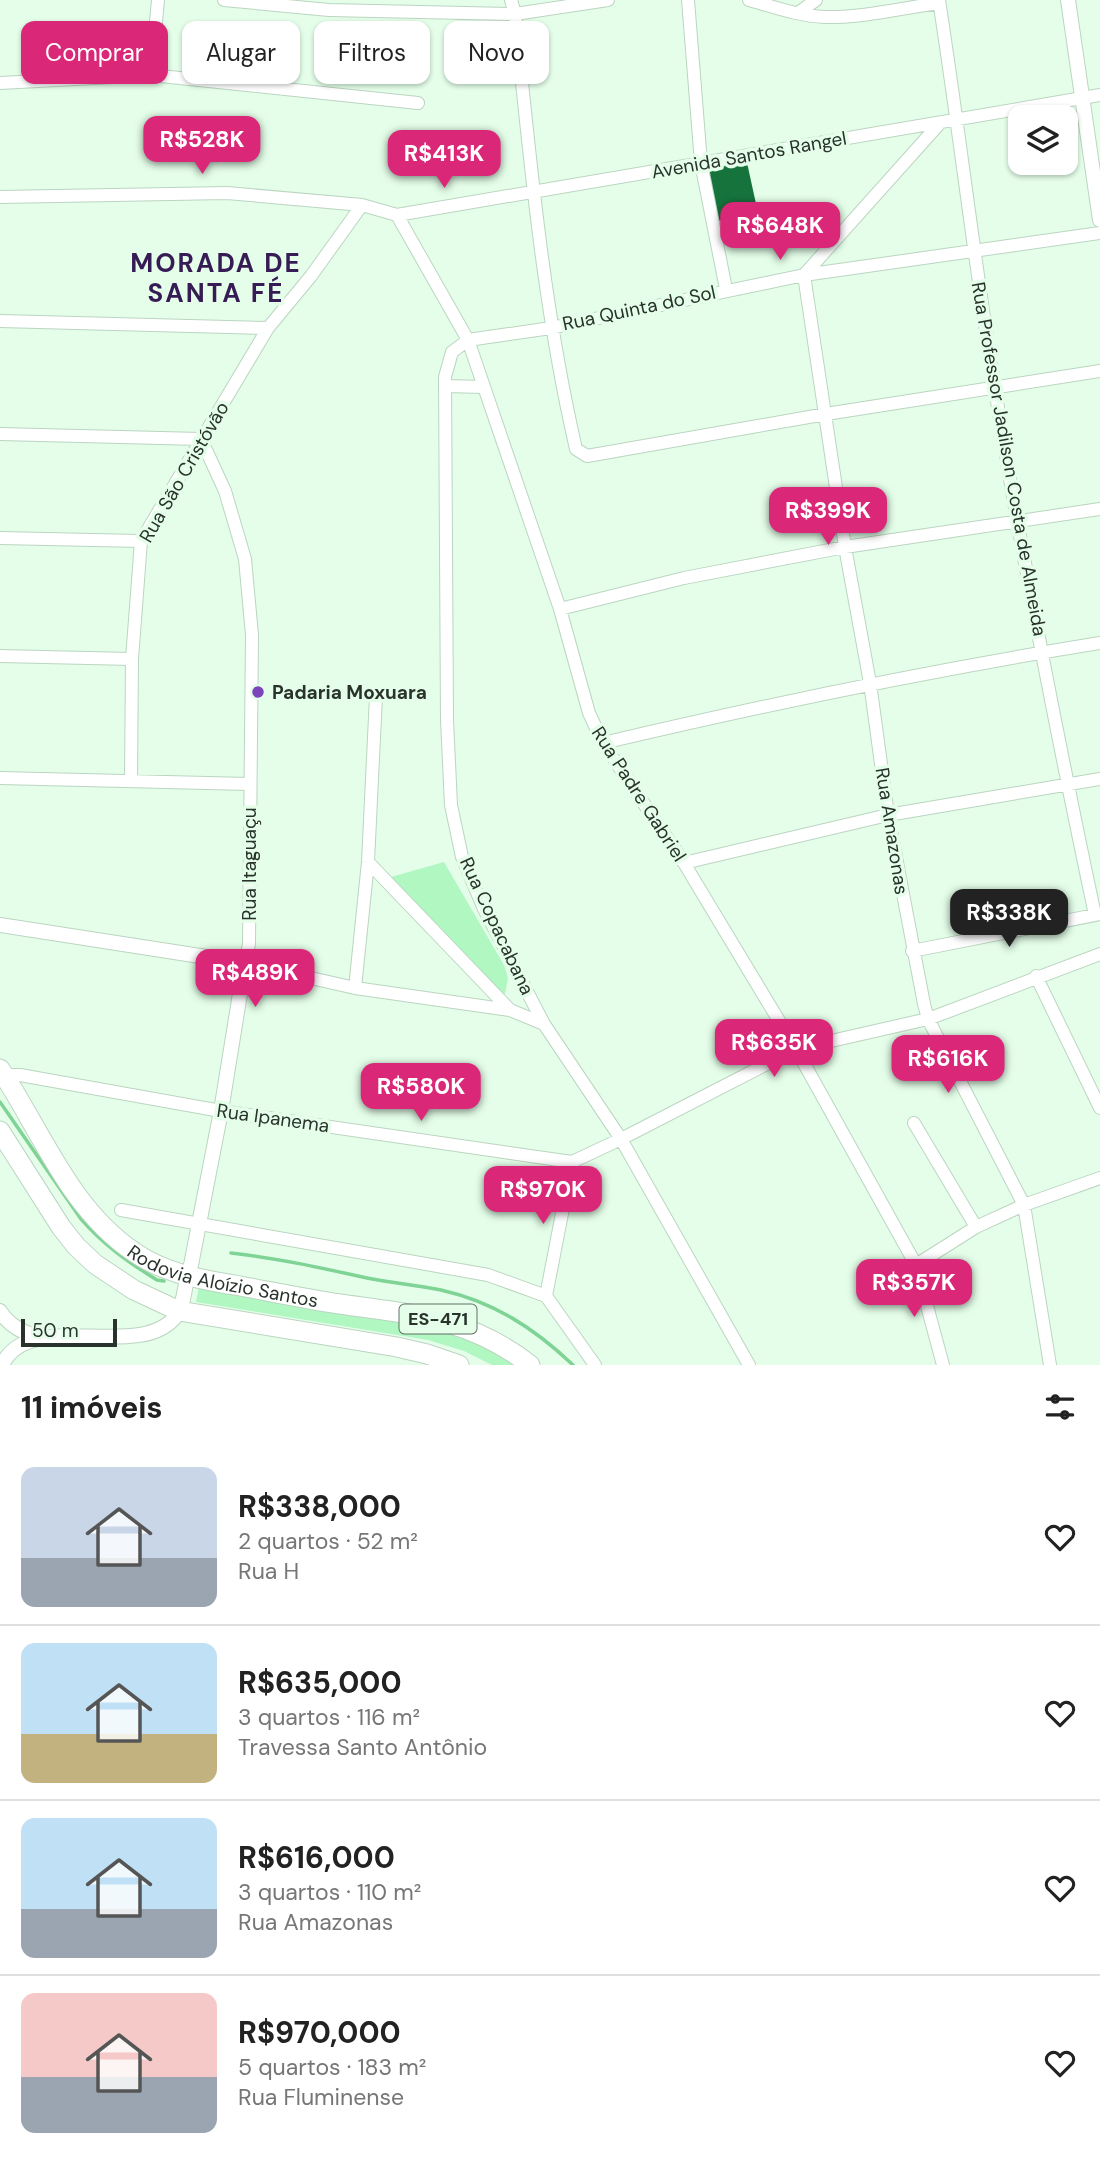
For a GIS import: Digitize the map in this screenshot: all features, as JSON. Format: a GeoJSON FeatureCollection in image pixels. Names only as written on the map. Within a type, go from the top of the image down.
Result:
{"type":"FeatureCollection","features":[{"type":"Feature","properties":{"kind":"main road","name":"Rodovia Aloízio Santos"},"geometry":{"type":"LineString","coordinates":[[2,1072],[75,1194],[98,1221],[134,1253],[186,1275],[335,1303],[430,1317],[482,1335],[530,1365]]}},
{"type":"Feature","properties":{"kind":"main road","name":"Rodovia Aloízio Santos"},"geometry":{"type":"LineString","coordinates":[[0,1131],[76,1246],[95,1264],[124,1284],[158,1302],[179,1311],[427,1353],[459,1365]]}},
{"type":"Feature","properties":{"kind":"street"},"geometry":{"type":"LineString","coordinates":[[156,21],[158,0]]}},
{"type":"Feature","properties":{"kind":"street"},"geometry":{"type":"LineString","coordinates":[[224,0],[330,10],[515,14],[608,0]]}},
{"type":"Feature","properties":{"kind":"street"},"geometry":{"type":"LineString","coordinates":[[511,0],[515,14],[533,193],[551,328],[576,449],[587,456],[826,414],[1100,371]]}},
{"type":"Feature","properties":{"kind":"street"},"geometry":{"type":"LineString","coordinates":[[688,0],[701,163],[726,289]]}},
{"type":"Feature","properties":{"kind":"street"},"geometry":{"type":"LineString","coordinates":[[749,0],[798,13],[845,17],[939,1]]}},
{"type":"Feature","properties":{"kind":"street"},"geometry":{"type":"LineString","coordinates":[[798,13],[816,0]]}},
{"type":"Feature","properties":{"kind":"street"},"geometry":{"type":"LineString","coordinates":[[1068,0],[1100,220]]}},
{"type":"Feature","properties":{"kind":"street","name":"Rua Professor Jadilson Costa de Almeida"},"geometry":{"type":"LineString","coordinates":[[939,1],[973,251],[1017,522],[1067,784],[1098,915]]}},
{"type":"Feature","properties":{"kind":"street"},"geometry":{"type":"LineString","coordinates":[[168,77],[418,103]]}},
{"type":"Feature","properties":{"kind":"street"},"geometry":{"type":"LineString","coordinates":[[0,83],[21,82]]}},
{"type":"Feature","properties":{"kind":"street","name":"Avenida Santos Rangel"},"geometry":{"type":"LineString","coordinates":[[397,215],[956,121],[1100,94]]}},
{"type":"Feature","properties":{"kind":"street"},"geometry":{"type":"LineString","coordinates":[[804,275],[940,123]]}},
{"type":"Feature","properties":{"kind":"street"},"geometry":{"type":"LineString","coordinates":[[0,197],[227,193],[362,205],[397,215]]}},
{"type":"Feature","properties":{"kind":"street","name":"Rua São Cristóvão"},"geometry":{"type":"LineString","coordinates":[[131,781],[132,659],[141,541],[268,328],[312,276],[362,205]]}},
{"type":"Feature","properties":{"kind":"street","name":"Rua Padre Gabriel"},"geometry":{"type":"LineString","coordinates":[[397,215],[468,340],[560,609],[589,713],[603,743],[684,863],[796,1049],[916,1265],[943,1365]]}},
{"type":"Feature","properties":{"kind":"street","name":"Rua Quinta do Sol"},"geometry":{"type":"LineString","coordinates":[[468,340],[551,328],[726,289],[804,275],[1100,233]]}},
{"type":"Feature","properties":{"kind":"street","name":"Rua Amazonas"},"geometry":{"type":"LineString","coordinates":[[804,275],[845,547],[870,683],[888,814],[912,951],[928,1019],[1024,1205],[1050,1365]]}},
{"type":"Feature","properties":{"kind":"street"},"geometry":{"type":"LineString","coordinates":[[0,321],[268,328]]}},
{"type":"Feature","properties":{"kind":"street","name":"Rua Copacabana"},"geometry":{"type":"LineString","coordinates":[[468,340],[452,352],[447,363],[445,386],[447,720],[451,805],[462,857],[484,909],[544,1024],[621,1139],[749,1365]]}},
{"type":"Feature","properties":{"kind":"street"},"geometry":{"type":"LineString","coordinates":[[445,386],[484,387]]}},
{"type":"Feature","properties":{"kind":"street"},"geometry":{"type":"LineString","coordinates":[[0,434],[201,439]]}},
{"type":"Feature","properties":{"kind":"street","name":"Rua Itaguaçu"},"geometry":{"type":"LineString","coordinates":[[179,1311],[186,1275],[191,1265],[221,1111],[249,944],[252,635],[245,559],[225,491],[201,439]]}},
{"type":"Feature","properties":{"kind":"street"},"geometry":{"type":"LineString","coordinates":[[560,609],[684,578],[845,547],[1100,509]]}},
{"type":"Feature","properties":{"kind":"street"},"geometry":{"type":"LineString","coordinates":[[0,538],[141,541]]}},
{"type":"Feature","properties":{"kind":"street"},"geometry":{"type":"LineString","coordinates":[[603,743],[870,683],[1100,643]]}},
{"type":"Feature","properties":{"kind":"street"},"geometry":{"type":"LineString","coordinates":[[0,656],[132,659]]}},
{"type":"Feature","properties":{"kind":"street"},"geometry":{"type":"LineString","coordinates":[[355,988],[368,862],[376,696]]}},
{"type":"Feature","properties":{"kind":"street"},"geometry":{"type":"LineString","coordinates":[[0,778],[249,784]]}},
{"type":"Feature","properties":{"kind":"street"},"geometry":{"type":"LineString","coordinates":[[684,863],[888,814],[1100,779]]}},
{"type":"Feature","properties":{"kind":"street"},"geometry":{"type":"LineString","coordinates":[[368,862],[510,1010]]}},
{"type":"Feature","properties":{"kind":"street"},"geometry":{"type":"LineString","coordinates":[[912,951],[1098,915]]}},
{"type":"Feature","properties":{"kind":"street"},"geometry":{"type":"LineString","coordinates":[[0,925],[245,963],[355,988],[510,1010],[544,1024]]}},
{"type":"Feature","properties":{"kind":"street"},"geometry":{"type":"LineString","coordinates":[[546,1296],[572,1162],[796,1049],[928,1019],[1100,954]]}},
{"type":"Feature","properties":{"kind":"street"},"geometry":{"type":"LineString","coordinates":[[1036,976],[1100,1108]]}},
{"type":"Feature","properties":{"kind":"street","name":"Rua Ipanema"},"geometry":{"type":"LineString","coordinates":[[2,1072],[221,1111],[572,1162]]}},
{"type":"Feature","properties":{"kind":"street"},"geometry":{"type":"LineString","coordinates":[[914,1123],[976,1227]]}},
{"type":"Feature","properties":{"kind":"street"},"geometry":{"type":"LineString","coordinates":[[916,1265],[976,1227],[1024,1205],[1100,1178]]}},
{"type":"Feature","properties":{"kind":"street"},"geometry":{"type":"LineString","coordinates":[[121,1210],[488,1275],[546,1296],[595,1365]]}},
{"type":"Feature","properties":{"kind":"street"},"geometry":{"type":"LineString","coordinates":[[0,1311],[4,1318],[20,1330],[39,1338]]}},
{"type":"Feature","properties":{"kind":"street"},"geometry":{"type":"LineString","coordinates":[[2,1365],[4,1359],[20,1344],[39,1338],[140,1335],[166,1325],[179,1311]]}},
{"type":"Feature","properties":{"kind":"green space"},"geometry":{"type":"Polygon","coordinates":[[[444,862],[504,965],[508,978],[503,995],[391,877],[444,862]]]}},
{"type":"Feature","properties":{"kind":"green space"},"geometry":{"type":"Polygon","coordinates":[[[199,1286],[450,1330],[520,1365],[492,1365],[464,1351],[428,1340],[196,1302],[199,1286]]]}},
{"type":"Feature","properties":{"kind":"building"},"geometry":{"type":"Polygon","coordinates":[[[746,158],[758,213],[718,221],[707,166],[746,158]]]}},
{"type":"Feature","properties":{"kind":"waterway"},"geometry":{"type":"LineString","coordinates":[[0,1102],[81,1219],[126,1260],[157,1280],[164,1281]]}},
{"type":"Feature","properties":{"kind":"waterway"},"geometry":{"type":"LineString","coordinates":[[231,1253],[282,1260],[460,1295],[512,1318],[543,1339],[573,1365]]}},
{"type":"Feature","properties":{"kind":"place","name":"Padaria Moxuara"},"geometry":{"type":"Point","coordinates":[258,692]}},
{"type":"Feature","properties":{"kind":"district","name":"MORADA DE SANTA FÉ"},"geometry":{"type":"Point","coordinates":[216,278]}}]}
